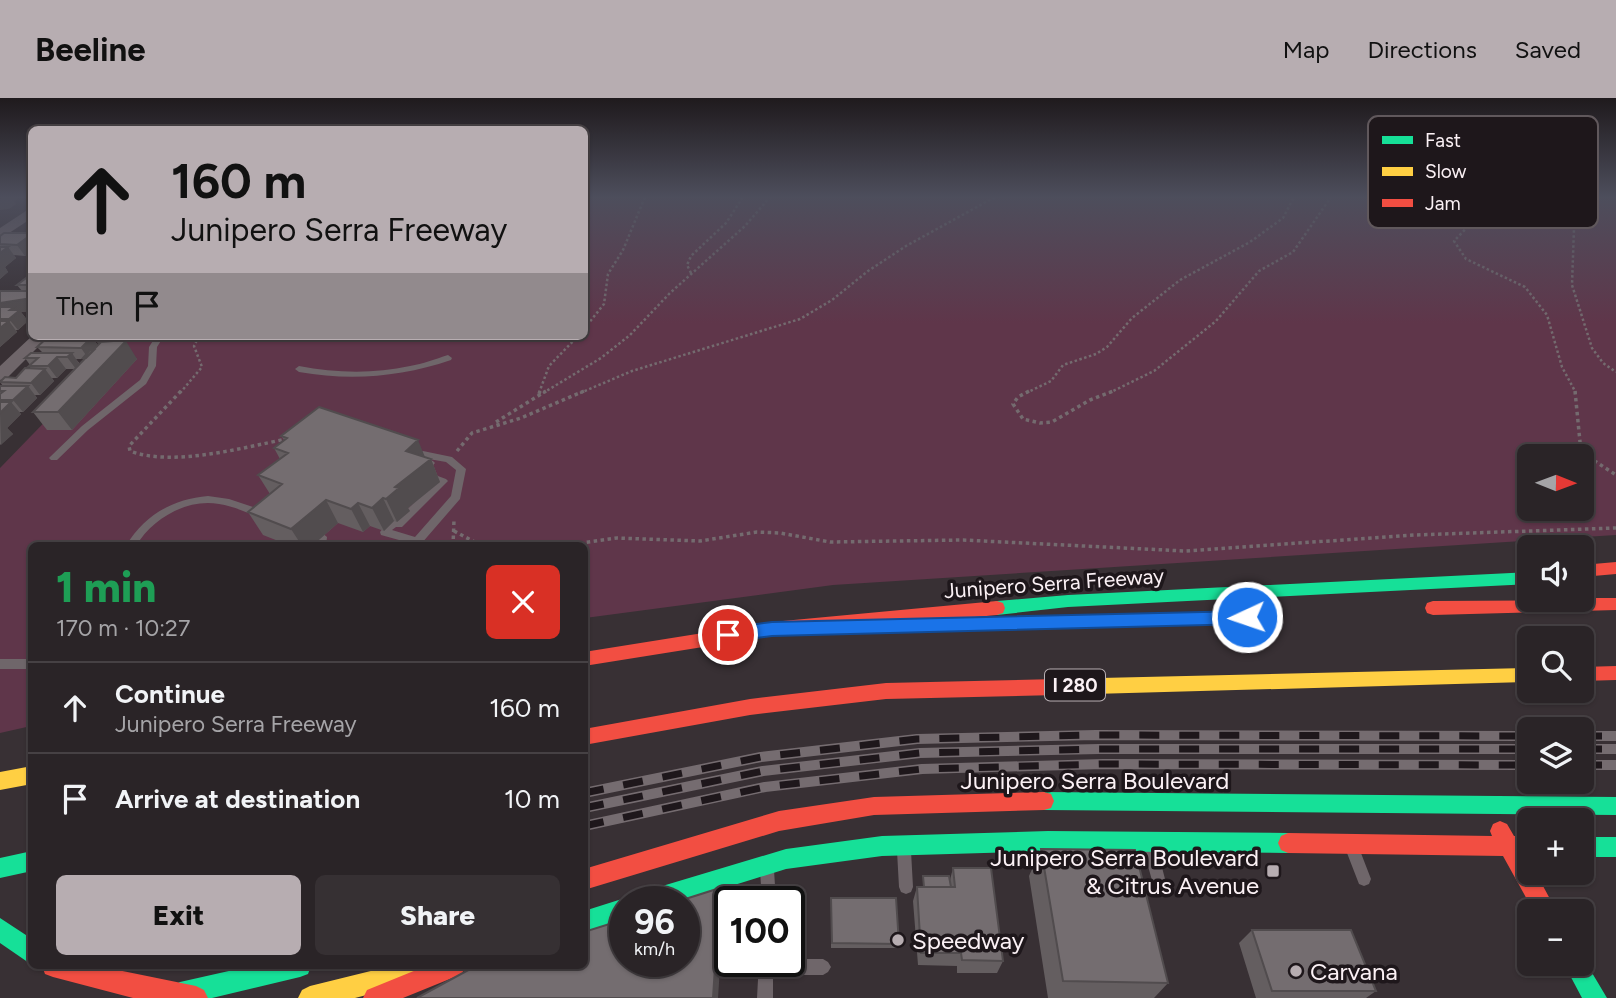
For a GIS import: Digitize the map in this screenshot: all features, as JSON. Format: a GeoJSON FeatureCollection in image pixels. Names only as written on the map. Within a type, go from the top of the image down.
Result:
{"type":"FeatureCollection","features":[{"type":"Feature","properties":{"kind":"main road"},"geometry":{"type":"LineString","coordinates":[[1594,571],[1616,568]]}},
{"type":"Feature","properties":{"kind":"main road"},"geometry":{"type":"LineString","coordinates":[[1594,573],[1616,574]]}},
{"type":"Feature","properties":{"kind":"main road","name":"Junipero Serra Freeway"},"geometry":{"type":"LineString","coordinates":[[588,658],[772,629],[1109,598],[1517,578]]}},
{"type":"Feature","properties":{"kind":"main road"},"geometry":{"type":"LineString","coordinates":[[1416,609],[1616,604]]}},
{"type":"Feature","properties":{"kind":"main road"},"geometry":{"type":"LineString","coordinates":[[772,629],[993,625]]}},
{"type":"Feature","properties":{"kind":"main road"},"geometry":{"type":"LineString","coordinates":[[1594,674],[1616,673]]}},
{"type":"Feature","properties":{"kind":"main road","name":"I 280"},"geometry":{"type":"LineString","coordinates":[[588,736],[750,707],[886,691],[1517,675]]}},
{"type":"Feature","properties":{"kind":"main road"},"geometry":{"type":"LineString","coordinates":[[0,781],[28,776]]}},
{"type":"Feature","properties":{"kind":"main road","name":"Junipero Serra Boulevard"},"geometry":{"type":"LineString","coordinates":[[679,886],[823,812],[924,803],[1616,807]]}},
{"type":"Feature","properties":{"kind":"main road"},"geometry":{"type":"LineString","coordinates":[[1486,805],[1538,899]]}},
{"type":"Feature","properties":{"kind":"main road","name":"Junipero Serra Boulevard"},"geometry":{"type":"LineString","coordinates":[[588,879],[762,845],[824,852],[904,845],[1029,841],[1517,846]]}},
{"type":"Feature","properties":{"kind":"main road"},"geometry":{"type":"LineString","coordinates":[[1594,847],[1616,847]]}},
{"type":"Feature","properties":{"kind":"main road"},"geometry":{"type":"LineString","coordinates":[[0,868],[28,862]]}},
{"type":"Feature","properties":{"kind":"main road"},"geometry":{"type":"LineString","coordinates":[[588,921],[609,914]]}},
{"type":"Feature","properties":{"kind":"main road"},"geometry":{"type":"LineString","coordinates":[[0,929],[28,951]]}},
{"type":"Feature","properties":{"kind":"main road"},"geometry":{"type":"LineString","coordinates":[[63,969],[98,979],[188,996],[289,969]]}},
{"type":"Feature","properties":{"kind":"main road"},"geometry":{"type":"LineString","coordinates":[[310,998],[424,969]]}},
{"type":"Feature","properties":{"kind":"main road"},"geometry":{"type":"LineString","coordinates":[[374,998],[446,969]]}},
{"type":"Feature","properties":{"kind":"main road"},"geometry":{"type":"LineString","coordinates":[[1583,976],[1595,998]]}},
{"type":"Feature","properties":{"kind":"street"},"geometry":{"type":"LineString","coordinates":[[0,375],[37,340]]}},
{"type":"Feature","properties":{"kind":"lane"},"geometry":{"type":"LineString","coordinates":[[54,458],[85,428],[143,382],[152,366],[153,347],[157,340]]}},
{"type":"Feature","properties":{"kind":"lane"},"geometry":{"type":"LineString","coordinates":[[299,369],[339,374],[392,372],[448,358]]}},
{"type":"Feature","properties":{"kind":"lane"},"geometry":{"type":"LineString","coordinates":[[423,454],[453,462],[461,469],[456,497],[429,526],[431,528],[417,541],[385,532],[394,522],[398,524],[443,481],[420,473],[430,463],[413,458],[423,454]]}},
{"type":"Feature","properties":{"kind":"lane"},"geometry":{"type":"LineString","coordinates":[[133,542],[136,534],[175,507],[207,499],[228,501],[267,516]]}},
{"type":"Feature","properties":{"kind":"lane"},"geometry":{"type":"LineString","coordinates":[[0,664],[28,664]]}},
{"type":"Feature","properties":{"kind":"lane"},"geometry":{"type":"LineString","coordinates":[[1149,842],[1158,879]]}},
{"type":"Feature","properties":{"kind":"lane"},"geometry":{"type":"LineString","coordinates":[[1350,844],[1364,879]]}},
{"type":"Feature","properties":{"kind":"lane"},"geometry":{"type":"LineString","coordinates":[[762,845],[767,886]]}},
{"type":"Feature","properties":{"kind":"lane"},"geometry":{"type":"LineString","coordinates":[[904,845],[906,887]]}},
{"type":"Feature","properties":{"kind":"lane"},"geometry":{"type":"LineString","coordinates":[[805,967],[823,968]]}},
{"type":"Feature","properties":{"kind":"lane"},"geometry":{"type":"LineString","coordinates":[[765,998],[766,977]]}},
{"type":"Feature","properties":{"kind":"path"},"geometry":{"type":"LineString","coordinates":[[588,324],[604,304],[608,274],[627,239]]}},
{"type":"Feature","properties":{"kind":"path"},"geometry":{"type":"LineString","coordinates":[[691,273],[687,265],[691,257],[710,239]]}},
{"type":"Feature","properties":{"kind":"path"},"geometry":{"type":"LineString","coordinates":[[453,462],[462,442],[472,433],[491,425],[601,358],[630,335],[691,273],[730,239]]}},
{"type":"Feature","properties":{"kind":"path"},"geometry":{"type":"LineString","coordinates":[[491,425],[521,418],[632,371],[800,319],[832,300],[868,271],[919,239]]}},
{"type":"Feature","properties":{"kind":"path"},"geometry":{"type":"LineString","coordinates":[[1254,239],[1180,281],[1132,318],[1107,347],[1063,365],[1051,382],[1018,397],[1013,404],[1016,411],[1023,419],[1041,424],[1052,422],[1090,400],[1123,388],[1154,371],[1216,321],[1259,271],[1293,252],[1302,239]]}},
{"type":"Feature","properties":{"kind":"path"},"geometry":{"type":"LineString","coordinates":[[1455,239],[1455,246],[1466,260],[1525,287],[1547,315],[1563,366],[1576,394],[1581,452],[1616,475]]}},
{"type":"Feature","properties":{"kind":"path"},"geometry":{"type":"LineString","coordinates":[[1574,239],[1572,285],[1592,348],[1603,363],[1616,372]]}},
{"type":"Feature","properties":{"kind":"path"},"geometry":{"type":"LineString","coordinates":[[197,340],[194,346],[202,367],[199,373],[144,428],[129,446],[130,451],[142,455],[179,456],[244,449],[288,439]]}},
{"type":"Feature","properties":{"kind":"path"},"geometry":{"type":"LineString","coordinates":[[538,396],[550,366],[574,340]]}},
{"type":"Feature","properties":{"kind":"path"},"geometry":{"type":"LineString","coordinates":[[452,500],[453,542]]}},
{"type":"Feature","properties":{"kind":"path"},"geometry":{"type":"LineString","coordinates":[[588,542],[617,538],[700,541],[768,533],[830,542],[963,540],[1185,551],[1414,535],[1616,528]]}},
{"type":"Feature","properties":{"kind":"path"},"geometry":{"type":"LineString","coordinates":[[454,531],[475,542]]}},
{"type":"Feature","properties":{"kind":"shaded area"},"geometry":{"type":"Polygon","coordinates":[[[588,239],[1616,239],[1616,535],[1517,535],[1517,541],[833,585],[588,618],[588,542],[28,542],[28,727],[0,733],[0,468],[124,340],[588,340],[588,239]]]}},
{"type":"Feature","properties":{"kind":"building"},"geometry":{"type":"Polygon","coordinates":[[[0,239],[25,239],[17,245],[0,244],[0,239]]]}},
{"type":"Feature","properties":{"kind":"building"},"geometry":{"type":"Polygon","coordinates":[[[28,277],[28,285],[17,285],[28,277]]]}},
{"type":"Feature","properties":{"kind":"building"},"geometry":{"type":"Polygon","coordinates":[[[0,291],[28,291],[28,299],[0,303],[0,291]]]}},
{"type":"Feature","properties":{"kind":"building"},"geometry":{"type":"Polygon","coordinates":[[[0,307],[20,310],[9,319],[0,319],[0,307]]]}},
{"type":"Feature","properties":{"kind":"building"},"geometry":{"type":"Polygon","coordinates":[[[0,321],[9,321],[0,328],[0,321]]]}},
{"type":"Feature","properties":{"kind":"building"},"geometry":{"type":"Polygon","coordinates":[[[45,340],[89,340],[81,348],[37,347],[45,340]]]}},
{"type":"Feature","properties":{"kind":"building"},"geometry":{"type":"Polygon","coordinates":[[[102,341],[126,341],[58,412],[33,412],[102,341]]]}},
{"type":"Feature","properties":{"kind":"building"},"geometry":{"type":"Polygon","coordinates":[[[31,353],[72,353],[67,357],[57,357],[48,366],[29,366],[38,358],[25,358],[31,353]]]}},
{"type":"Feature","properties":{"kind":"building"},"geometry":{"type":"Polygon","coordinates":[[[25,368],[45,369],[31,383],[0,382],[5,377],[16,378],[25,368]]]}},
{"type":"Feature","properties":{"kind":"building"},"geometry":{"type":"Polygon","coordinates":[[[0,386],[28,386],[13,400],[0,400],[0,394],[4,391],[0,391],[0,386]]]}},
{"type":"Feature","properties":{"kind":"building"},"geometry":{"type":"Polygon","coordinates":[[[0,402],[11,402],[0,413],[0,402]]]}},
{"type":"Feature","properties":{"kind":"building"},"geometry":{"type":"Polygon","coordinates":[[[319,407],[418,440],[406,451],[431,459],[372,508],[358,503],[351,509],[326,500],[291,529],[248,512],[282,484],[258,475],[288,453],[274,448],[287,438],[281,436],[319,407]]]}},
{"type":"Feature","properties":{"kind":"building"},"geometry":{"type":"Polygon","coordinates":[[[1041,849],[1135,850],[1168,983],[1063,981],[1041,849]]]}},
{"type":"Feature","properties":{"kind":"building"},"geometry":{"type":"Polygon","coordinates":[[[953,868],[991,868],[1003,961],[962,960],[961,953],[921,953],[917,887],[955,887],[953,868]]]}},
{"type":"Feature","properties":{"kind":"building"},"geometry":{"type":"Polygon","coordinates":[[[923,876],[949,876],[951,887],[924,887],[923,876]]]}},
{"type":"Feature","properties":{"kind":"building"},"geometry":{"type":"Polygon","coordinates":[[[714,890],[713,998],[417,998],[470,969],[588,969],[588,931],[609,924],[609,977],[700,977],[700,894],[714,890]]]}},
{"type":"Feature","properties":{"kind":"building"},"geometry":{"type":"Polygon","coordinates":[[[831,898],[896,898],[899,944],[832,943],[831,898]]]}},
{"type":"Feature","properties":{"kind":"building","name":"Carvana"},"geometry":{"type":"Polygon","coordinates":[[[1252,930],[1351,930],[1376,991],[1272,991],[1252,930]]]}},
{"type":"Feature","properties":{"kind":"railway"},"geometry":{"type":"LineString","coordinates":[[588,792],[761,757],[917,739],[1096,735],[1517,736]]}},
{"type":"Feature","properties":{"kind":"railway"},"geometry":{"type":"LineString","coordinates":[[1594,736],[1616,736]]}},
{"type":"Feature","properties":{"kind":"railway"},"geometry":{"type":"LineString","coordinates":[[588,807],[763,771],[920,753],[1099,749],[1517,749]]}},
{"type":"Feature","properties":{"kind":"railway"},"geometry":{"type":"LineString","coordinates":[[1594,749],[1616,749]]}},
{"type":"Feature","properties":{"kind":"railway"},"geometry":{"type":"LineString","coordinates":[[588,825],[765,787],[922,769],[1103,764],[1517,765]]}},
{"type":"Feature","properties":{"kind":"railway"},"geometry":{"type":"LineString","coordinates":[[1594,765],[1616,765]]}},
{"type":"Feature","properties":{"kind":"traffic: fast"},"geometry":{"type":"LineString","coordinates":[[997,608],[1068,601],[1517,579]]}},
{"type":"Feature","properties":{"kind":"traffic: fast"},"geometry":{"type":"LineString","coordinates":[[1044,801],[1616,806]]}},
{"type":"Feature","properties":{"kind":"traffic: fast"},"geometry":{"type":"LineString","coordinates":[[698,886],[786,859],[882,846],[1048,841],[1288,843]]}},
{"type":"Feature","properties":{"kind":"traffic: fast"},"geometry":{"type":"LineString","coordinates":[[1594,847],[1616,847]]}},
{"type":"Feature","properties":{"kind":"traffic: fast"},"geometry":{"type":"LineString","coordinates":[[0,868],[28,862]]}},
{"type":"Feature","properties":{"kind":"traffic: fast"},"geometry":{"type":"LineString","coordinates":[[588,921],[609,914]]}},
{"type":"Feature","properties":{"kind":"traffic: fast"},"geometry":{"type":"LineString","coordinates":[[0,929],[28,951]]}},
{"type":"Feature","properties":{"kind":"traffic: fast"},"geometry":{"type":"LineString","coordinates":[[180,994],[287,969]]}},
{"type":"Feature","properties":{"kind":"traffic: fast"},"geometry":{"type":"LineString","coordinates":[[1582,976],[1595,998]]}},
{"type":"Feature","properties":{"kind":"traffic: slow"},"geometry":{"type":"LineString","coordinates":[[1057,687],[1517,675]]}},
{"type":"Feature","properties":{"kind":"traffic: slow"},"geometry":{"type":"LineString","coordinates":[[0,781],[28,776]]}},
{"type":"Feature","properties":{"kind":"traffic: slow"},"geometry":{"type":"LineString","coordinates":[[310,998],[424,969]]}},
{"type":"Feature","properties":{"kind":"traffic: jam"},"geometry":{"type":"LineString","coordinates":[[1594,570],[1616,568]]}},
{"type":"Feature","properties":{"kind":"traffic: jam"},"geometry":{"type":"LineString","coordinates":[[1433,608],[1616,604]]}},
{"type":"Feature","properties":{"kind":"traffic: jam"},"geometry":{"type":"LineString","coordinates":[[588,658],[772,629],[997,608]]}},
{"type":"Feature","properties":{"kind":"traffic: jam"},"geometry":{"type":"LineString","coordinates":[[1594,674],[1616,673]]}},
{"type":"Feature","properties":{"kind":"traffic: jam"},"geometry":{"type":"LineString","coordinates":[[588,736],[750,707],[886,691],[1057,687]]}},
{"type":"Feature","properties":{"kind":"traffic: jam"},"geometry":{"type":"LineString","coordinates":[[588,879],[779,821],[874,806],[1044,801]]}},
{"type":"Feature","properties":{"kind":"traffic: jam"},"geometry":{"type":"LineString","coordinates":[[1500,831],[1539,899]]}},
{"type":"Feature","properties":{"kind":"traffic: jam"},"geometry":{"type":"LineString","coordinates":[[1288,843],[1517,846]]}},
{"type":"Feature","properties":{"kind":"traffic: jam"},"geometry":{"type":"LineString","coordinates":[[65,969],[139,988],[196,998]]}},
{"type":"Feature","properties":{"kind":"traffic: jam"},"geometry":{"type":"LineString","coordinates":[[375,998],[447,969]]}},
{"type":"Feature","properties":{"kind":"place","name":"Junipero Serra Boulevard & Citrus Avenue"},"geometry":{"type":"Point","coordinates":[1273,871]}},
{"type":"Feature","properties":{"kind":"place","name":"Speedway"},"geometry":{"type":"Point","coordinates":[898,940]}},
{"type":"Feature","properties":{"kind":"place","name":"Carvana"},"geometry":{"type":"Point","coordinates":[1296,971]}},
{"type":"Feature","properties":{"kind":"route"},"geometry":{"type":"LineString","coordinates":[[728,635],[772,629],[1247,617]]}}]}
